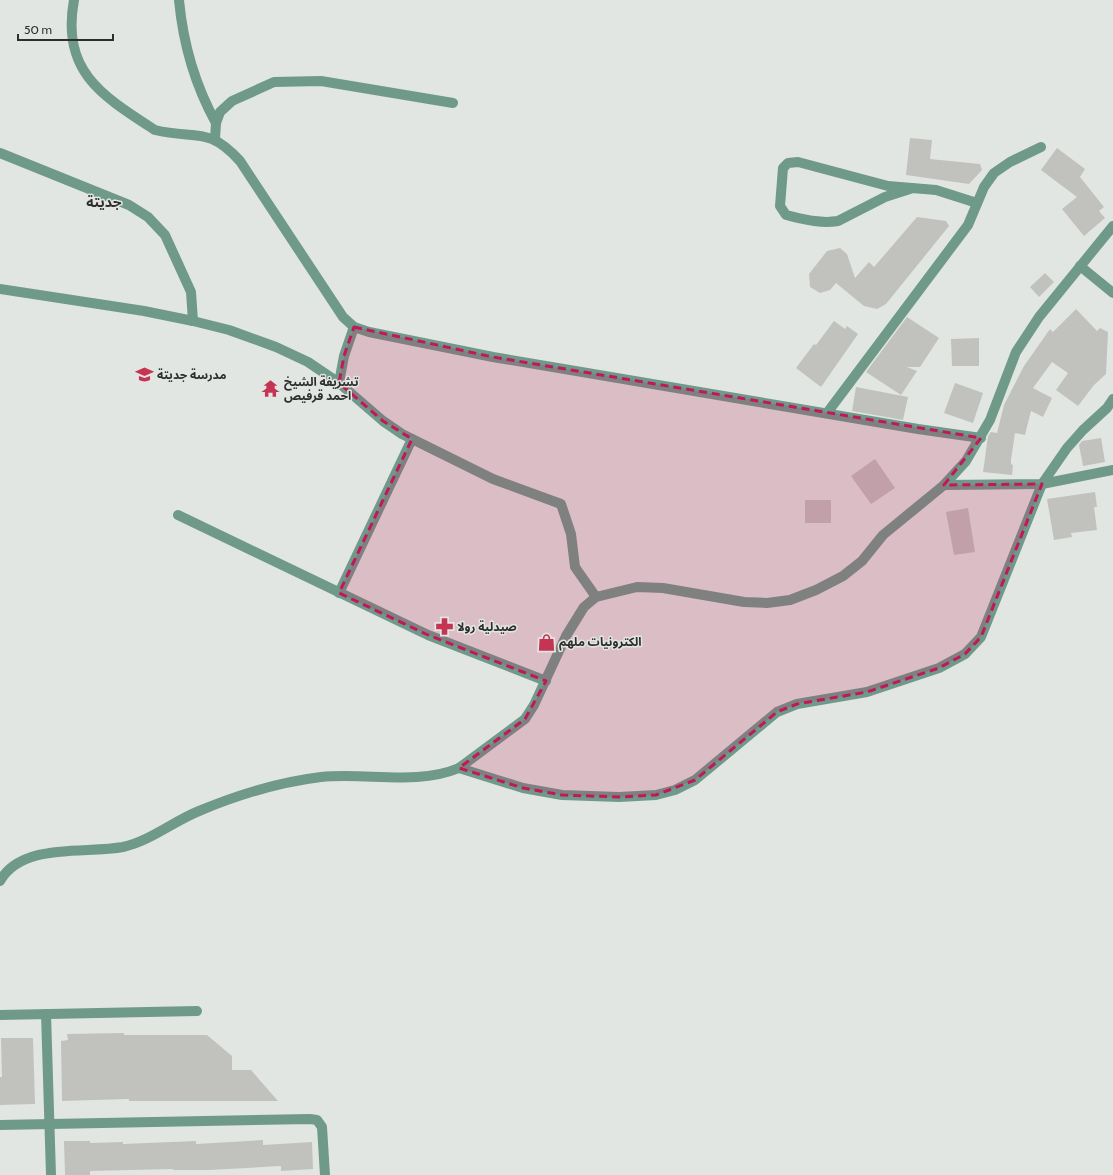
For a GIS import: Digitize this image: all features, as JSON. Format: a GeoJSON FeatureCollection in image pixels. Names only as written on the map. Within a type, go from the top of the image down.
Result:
{"type":"FeatureCollection","features":[{"type":"Feature","properties":{"kind":"street"},"geometry":{"type":"LineString","coordinates":[[74,0],[71,28],[76,57],[84,72],[102,93],[155,130],[197,134],[215,139],[226,146],[240,162],[343,317],[354,327],[383,335],[493,357],[827,414],[981,438]]}},
{"type":"Feature","properties":{"kind":"street"},"geometry":{"type":"LineString","coordinates":[[179,0],[189,58],[203,100],[216,123]]}},
{"type":"Feature","properties":{"kind":"street"},"geometry":{"type":"LineString","coordinates":[[215,139],[216,123],[220,112],[232,101],[274,82],[296,80],[321,81],[453,103]]}},
{"type":"Feature","properties":{"kind":"street"},"geometry":{"type":"LineString","coordinates":[[827,414],[968,225],[984,187],[994,173],[1010,162],[1041,147]]}},
{"type":"Feature","properties":{"kind":"street"},"geometry":{"type":"LineString","coordinates":[[0,153],[129,204],[148,217],[164,235],[191,292],[193,321]]}},
{"type":"Feature","properties":{"kind":"street"},"geometry":{"type":"LineString","coordinates":[[913,188],[885,197],[838,220],[830,222],[817,222],[786,215],[780,206],[782,168],[788,163],[798,162],[888,186],[913,188],[936,190],[977,203]]}},
{"type":"Feature","properties":{"kind":"street"},"geometry":{"type":"LineString","coordinates":[[0,881],[4,873],[26,858],[48,852],[124,846],[153,835],[199,811],[257,791],[292,782],[322,777],[417,776],[448,773],[459,768],[525,719],[546,681],[566,636],[584,607],[596,597],[637,588],[663,588],[744,602],[768,603],[790,600],[816,590],[843,576],[862,561],[884,535],[944,485],[966,460],[981,438],[990,420],[1016,352],[1039,317],[1113,226]]}},
{"type":"Feature","properties":{"kind":"street"},"geometry":{"type":"LineString","coordinates":[[1080,266],[1113,293]]}},
{"type":"Feature","properties":{"kind":"street"},"geometry":{"type":"LineString","coordinates":[[0,289],[40,294],[193,321],[229,330],[276,347],[308,362],[339,383],[383,421],[412,439],[493,479],[561,504],[571,534],[575,567],[596,597]]}},
{"type":"Feature","properties":{"kind":"street"},"geometry":{"type":"LineString","coordinates":[[339,383],[344,356],[354,327]]}},
{"type":"Feature","properties":{"kind":"street"},"geometry":{"type":"LineString","coordinates":[[459,768],[523,788],[562,795],[619,798],[656,795],[675,790],[695,780],[777,712],[797,704],[867,692],[939,668],[965,654],[981,637],[1042,484],[1067,448],[1083,430],[1107,408],[1113,399]]}},
{"type":"Feature","properties":{"kind":"street"},"geometry":{"type":"LineString","coordinates":[[339,593],[412,439]]}},
{"type":"Feature","properties":{"kind":"street"},"geometry":{"type":"LineString","coordinates":[[944,485],[1042,484],[1113,470]]}},
{"type":"Feature","properties":{"kind":"street"},"geometry":{"type":"LineString","coordinates":[[178,515],[428,635],[546,681]]}},
{"type":"Feature","properties":{"kind":"street"},"geometry":{"type":"LineString","coordinates":[[0,1015],[197,1011]]}},
{"type":"Feature","properties":{"kind":"street"},"geometry":{"type":"LineString","coordinates":[[46,1014],[51,1175]]}},
{"type":"Feature","properties":{"kind":"street"},"geometry":{"type":"LineString","coordinates":[[0,1125],[317,1120],[322,1128],[325,1175]]}},
{"type":"Feature","properties":{"kind":"highlighted area"},"geometry":{"type":"Polygon","coordinates":[[[354,327],[493,357],[981,438],[944,485],[1042,484],[981,637],[965,654],[939,668],[867,692],[797,704],[777,712],[695,780],[656,795],[619,797],[562,795],[523,788],[459,768],[525,719],[546,681],[428,635],[339,593],[412,439],[383,421],[339,383],[344,356],[354,327]]]}},
{"type":"Feature","properties":{"kind":"building"},"geometry":{"type":"Polygon","coordinates":[[[910,138],[932,140],[930,159],[980,164],[982,170],[969,184],[906,175],[910,138]]]}},
{"type":"Feature","properties":{"kind":"building"},"geometry":{"type":"Polygon","coordinates":[[[1057,148],[1085,169],[1080,177],[1104,207],[1099,211],[1105,218],[1084,236],[1062,209],[1077,197],[1041,170],[1057,148]]]}},
{"type":"Feature","properties":{"kind":"building"},"geometry":{"type":"Polygon","coordinates":[[[917,217],[946,221],[949,226],[886,304],[877,309],[864,306],[836,283],[830,290],[820,293],[810,287],[809,274],[827,251],[840,248],[847,254],[855,278],[869,262],[874,267],[917,217]]]}},
{"type":"Feature","properties":{"kind":"building"},"geometry":{"type":"Polygon","coordinates":[[[1045,273],[1054,282],[1039,297],[1030,287],[1045,273]]]}},
{"type":"Feature","properties":{"kind":"building"},"geometry":{"type":"Polygon","coordinates":[[[1076,309],[1097,331],[1100,328],[1108,332],[1106,374],[1094,385],[1078,406],[1056,390],[1068,373],[1052,362],[1033,388],[1052,398],[1043,417],[1031,411],[1025,435],[1015,433],[1011,460],[1011,464],[1013,465],[1012,475],[983,472],[988,436],[991,432],[997,433],[1004,405],[1024,366],[1050,329],[1053,332],[1076,309]]]}},
{"type":"Feature","properties":{"kind":"building"},"geometry":{"type":"Polygon","coordinates":[[[907,317],[939,338],[920,367],[907,367],[917,371],[901,395],[866,372],[907,317]]]}},
{"type":"Feature","properties":{"kind":"building"},"geometry":{"type":"Polygon","coordinates":[[[834,321],[845,329],[847,326],[858,334],[821,387],[796,368],[834,321]]]}},
{"type":"Feature","properties":{"kind":"building"},"geometry":{"type":"Polygon","coordinates":[[[979,338],[979,366],[952,366],[951,339],[979,338]]]}},
{"type":"Feature","properties":{"kind":"building"},"geometry":{"type":"Polygon","coordinates":[[[955,383],[983,393],[973,423],[944,413],[955,383]]]}},
{"type":"Feature","properties":{"kind":"building"},"geometry":{"type":"Polygon","coordinates":[[[856,387],[908,397],[903,420],[852,411],[856,387]]]}},
{"type":"Feature","properties":{"kind":"building"},"geometry":{"type":"Polygon","coordinates":[[[1101,438],[1105,462],[1083,466],[1079,445],[1082,441],[1101,438]]]}},
{"type":"Feature","properties":{"kind":"building"},"geometry":{"type":"Polygon","coordinates":[[[875,459],[895,488],[871,504],[851,476],[875,459]]]}},
{"type":"Feature","properties":{"kind":"building"},"geometry":{"type":"Polygon","coordinates":[[[1095,492],[1097,507],[1094,507],[1097,530],[1071,533],[1072,537],[1054,540],[1047,499],[1095,492]]]}},
{"type":"Feature","properties":{"kind":"building"},"geometry":{"type":"Polygon","coordinates":[[[805,500],[831,500],[831,523],[805,523],[805,500]]]}},
{"type":"Feature","properties":{"kind":"building"},"geometry":{"type":"Polygon","coordinates":[[[968,508],[975,552],[954,555],[946,512],[968,508]]]}},
{"type":"Feature","properties":{"kind":"building"},"geometry":{"type":"Polygon","coordinates":[[[124,1033],[124,1035],[207,1035],[232,1056],[232,1070],[251,1070],[278,1101],[129,1101],[129,1099],[62,1101],[61,1041],[68,1040],[67,1034],[124,1033]]]}},
{"type":"Feature","properties":{"kind":"building"},"geometry":{"type":"Polygon","coordinates":[[[1,1038],[33,1038],[35,1104],[0,1105],[0,1077],[2,1077],[1,1038]]]}},
{"type":"Feature","properties":{"kind":"building"},"geometry":{"type":"Polygon","coordinates":[[[263,1140],[263,1145],[312,1142],[313,1169],[281,1171],[281,1166],[209,1170],[173,1169],[90,1171],[90,1175],[65,1175],[64,1141],[90,1141],[90,1143],[123,1142],[123,1144],[196,1141],[196,1144],[263,1140]]]}},
{"type":"Feature","properties":{"kind":"place","name":"مدرسة جديتة"},"geometry":{"type":"Point","coordinates":[144,375]}},
{"type":"Feature","properties":{"kind":"place","name":"تشريفة الشيخ احمد قرفيص"},"geometry":{"type":"Point","coordinates":[271,389]}},
{"type":"Feature","properties":{"kind":"place","name":"صيدلية رولا"},"geometry":{"type":"Point","coordinates":[444,627]}},
{"type":"Feature","properties":{"kind":"place","name":"الكترونيات ملهم"},"geometry":{"type":"Point","coordinates":[546,642]}},
{"type":"Feature","properties":{"kind":"district","name":"جديتة"},"geometry":{"type":"Point","coordinates":[104,202]}}]}
